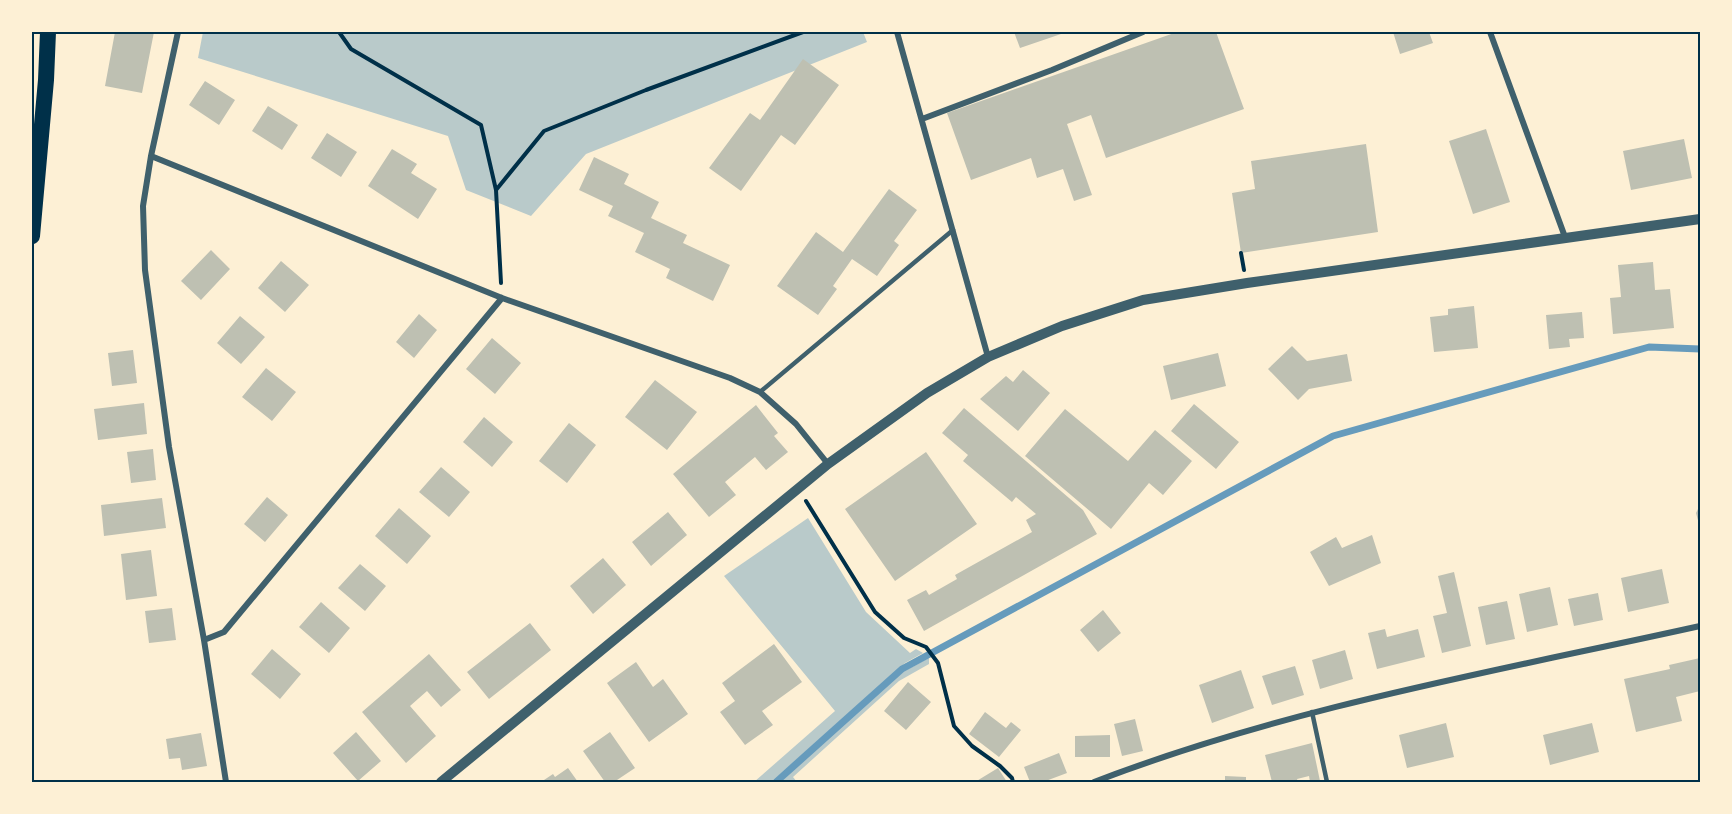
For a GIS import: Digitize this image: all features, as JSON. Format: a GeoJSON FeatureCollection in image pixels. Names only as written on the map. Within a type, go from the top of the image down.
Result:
{"type":"FeatureCollection","features":[{"type":"Feature","properties":{"kind":"highway"},"geometry":{"type":"LineString","coordinates":[[32,236],[48,32]]}},
{"type":"Feature","properties":{"kind":"street"},"geometry":{"type":"LineString","coordinates":[[178,32],[151,156],[143,206],[145,270],[169,447],[204,640],[226,783]]}},
{"type":"Feature","properties":{"kind":"street"},"geometry":{"type":"LineString","coordinates":[[897,32],[988,357]]}},
{"type":"Feature","properties":{"kind":"street"},"geometry":{"type":"LineString","coordinates":[[922,119],[1052,70],[1143,32]]}},
{"type":"Feature","properties":{"kind":"street"},"geometry":{"type":"LineString","coordinates":[[1490,32],[1565,237]]}},
{"type":"Feature","properties":{"kind":"street"},"geometry":{"type":"LineString","coordinates":[[151,156],[502,298],[730,378],[760,392],[796,424],[828,464]]}},
{"type":"Feature","properties":{"kind":"street"},"geometry":{"type":"LineString","coordinates":[[441,783],[797,488],[927,393],[988,357],[1062,326],[1143,300],[1701,219]]}},
{"type":"Feature","properties":{"kind":"street"},"geometry":{"type":"LineString","coordinates":[[204,640],[224,632],[502,298]]}},
{"type":"Feature","properties":{"kind":"street"},"geometry":{"type":"LineString","coordinates":[[1094,783],[1148,762],[1312,712],[1701,626]]}},
{"type":"Feature","properties":{"kind":"lane"},"geometry":{"type":"LineString","coordinates":[[760,392],[952,230]]}},
{"type":"Feature","properties":{"kind":"lane"},"geometry":{"type":"LineString","coordinates":[[1312,712],[1327,783]]}},
{"type":"Feature","properties":{"kind":"path"},"geometry":{"type":"LineString","coordinates":[[339,32],[351,50],[481,125],[496,190],[502,298]]}},
{"type":"Feature","properties":{"kind":"path"},"geometry":{"type":"LineString","coordinates":[[496,190],[544,131],[646,90],[803,32]]}},
{"type":"Feature","properties":{"kind":"path"},"geometry":{"type":"LineString","coordinates":[[797,488],[875,612],[904,638],[927,647],[938,663],[954,726],[972,746],[1000,766],[1013,783]]}},
{"type":"Feature","properties":{"kind":"shaded area"},"geometry":{"type":"Polygon","coordinates":[[[203,32],[863,32],[867,42],[586,154],[531,216],[466,190],[448,136],[198,58],[203,32]]]}},
{"type":"Feature","properties":{"kind":"shaded area"},"geometry":{"type":"Polygon","coordinates":[[[808,518],[866,612],[910,653],[916,649],[923,653],[905,663],[771,782],[754,782],[835,711],[724,576],[808,518]]]}},
{"type":"Feature","properties":{"kind":"shaded area"},"geometry":{"type":"Polygon","coordinates":[[[929,658],[929,664],[899,681],[793,777],[797,782],[779,782],[903,672],[929,658]]]}},
{"type":"Feature","properties":{"kind":"building"},"geometry":{"type":"Polygon","coordinates":[[[115,32],[154,32],[142,93],[105,86],[115,32]]]}},
{"type":"Feature","properties":{"kind":"building"},"geometry":{"type":"Polygon","coordinates":[[[1014,32],[1060,32],[1061,34],[1020,48],[1014,32]]]}},
{"type":"Feature","properties":{"kind":"building"},"geometry":{"type":"Polygon","coordinates":[[[1177,32],[1216,32],[1244,109],[1106,158],[1091,115],[1067,124],[1092,195],[1074,201],[1063,169],[1037,178],[1031,158],[971,180],[947,113],[1177,32]]]}},
{"type":"Feature","properties":{"kind":"building"},"geometry":{"type":"Polygon","coordinates":[[[1393,32],[1429,32],[1433,43],[1400,54],[1393,32]]]}},
{"type":"Feature","properties":{"kind":"building"},"geometry":{"type":"Polygon","coordinates":[[[803,59],[839,85],[795,145],[781,135],[741,191],[709,168],[750,113],[760,120],[803,59]]]}},
{"type":"Feature","properties":{"kind":"building"},"geometry":{"type":"Polygon","coordinates":[[[205,81],[235,100],[219,125],[189,105],[205,81]]]}},
{"type":"Feature","properties":{"kind":"building"},"geometry":{"type":"Polygon","coordinates":[[[268,106],[298,125],[282,150],[252,131],[268,106]]]}},
{"type":"Feature","properties":{"kind":"building"},"geometry":{"type":"Polygon","coordinates":[[[1486,129],[1510,202],[1473,214],[1449,141],[1486,129]]]}},
{"type":"Feature","properties":{"kind":"building"},"geometry":{"type":"Polygon","coordinates":[[[327,133],[357,152],[341,177],[311,158],[327,133]]]}},
{"type":"Feature","properties":{"kind":"building"},"geometry":{"type":"Polygon","coordinates":[[[1684,139],[1692,178],[1631,190],[1623,151],[1684,139]]]}},
{"type":"Feature","properties":{"kind":"building"},"geometry":{"type":"Polygon","coordinates":[[[1366,144],[1378,232],[1241,253],[1232,193],[1255,189],[1251,161],[1366,144]]]}},
{"type":"Feature","properties":{"kind":"building"},"geometry":{"type":"Polygon","coordinates":[[[392,149],[417,164],[411,173],[437,189],[418,219],[368,186],[392,149]]]}},
{"type":"Feature","properties":{"kind":"building"},"geometry":{"type":"Polygon","coordinates":[[[594,157],[629,174],[624,184],[659,202],[651,218],[687,235],[683,243],[730,265],[713,301],[666,278],[670,269],[635,252],[644,233],[608,216],[613,206],[579,190],[594,157]]]}},
{"type":"Feature","properties":{"kind":"building"},"geometry":{"type":"Polygon","coordinates":[[[889,189],[917,210],[894,241],[899,245],[877,276],[852,259],[833,286],[837,289],[818,315],[777,286],[816,232],[843,252],[889,189]]]}},
{"type":"Feature","properties":{"kind":"building"},"geometry":{"type":"Polygon","coordinates":[[[211,250],[230,269],[201,300],[181,281],[211,250]]]}},
{"type":"Feature","properties":{"kind":"building"},"geometry":{"type":"Polygon","coordinates":[[[281,261],[309,285],[285,312],[258,288],[281,261]]]}},
{"type":"Feature","properties":{"kind":"building"},"geometry":{"type":"Polygon","coordinates":[[[1653,262],[1655,290],[1670,289],[1674,328],[1613,334],[1610,298],[1621,297],[1618,265],[1653,262]]]}},
{"type":"Feature","properties":{"kind":"building"},"geometry":{"type":"Polygon","coordinates":[[[1474,306],[1478,348],[1434,352],[1430,317],[1448,315],[1448,309],[1474,306]]]}},
{"type":"Feature","properties":{"kind":"building"},"geometry":{"type":"Polygon","coordinates":[[[1582,312],[1584,338],[1569,339],[1570,347],[1549,349],[1546,315],[1582,312]]]}},
{"type":"Feature","properties":{"kind":"building"},"geometry":{"type":"Polygon","coordinates":[[[419,314],[437,330],[414,358],[396,342],[419,314]]]}},
{"type":"Feature","properties":{"kind":"building"},"geometry":{"type":"Polygon","coordinates":[[[240,316],[265,337],[241,364],[217,343],[240,316]]]}},
{"type":"Feature","properties":{"kind":"building"},"geometry":{"type":"Polygon","coordinates":[[[492,338],[521,363],[495,394],[466,369],[492,338]]]}},
{"type":"Feature","properties":{"kind":"building"},"geometry":{"type":"Polygon","coordinates":[[[1292,346],[1307,361],[1347,354],[1352,381],[1309,389],[1298,400],[1268,369],[1292,346]]]}},
{"type":"Feature","properties":{"kind":"building"},"geometry":{"type":"Polygon","coordinates":[[[133,350],[137,383],[112,386],[108,353],[133,350]]]}},
{"type":"Feature","properties":{"kind":"building"},"geometry":{"type":"Polygon","coordinates":[[[1218,353],[1226,386],[1171,400],[1163,366],[1218,353]]]}},
{"type":"Feature","properties":{"kind":"building"},"geometry":{"type":"Polygon","coordinates":[[[266,368],[296,392],[272,421],[242,397],[266,368]]]}},
{"type":"Feature","properties":{"kind":"building"},"geometry":{"type":"Polygon","coordinates":[[[1023,370],[1050,393],[1018,431],[980,399],[1006,376],[1013,382],[1023,370]]]}},
{"type":"Feature","properties":{"kind":"building"},"geometry":{"type":"Polygon","coordinates":[[[655,380],[697,412],[667,450],[625,417],[655,380]]]}},
{"type":"Feature","properties":{"kind":"building"},"geometry":{"type":"Polygon","coordinates":[[[144,403],[147,434],[98,440],[94,409],[144,403]]]}},
{"type":"Feature","properties":{"kind":"building"},"geometry":{"type":"Polygon","coordinates":[[[1194,404],[1239,442],[1216,469],[1171,431],[1194,404]]]}},
{"type":"Feature","properties":{"kind":"building"},"geometry":{"type":"Polygon","coordinates":[[[756,405],[778,433],[774,436],[788,452],[766,470],[755,457],[725,482],[736,495],[709,517],[673,474],[756,405]]]}},
{"type":"Feature","properties":{"kind":"building"},"geometry":{"type":"Polygon","coordinates":[[[964,408],[1083,510],[1097,534],[924,631],[907,600],[926,590],[929,595],[957,579],[955,575],[1032,532],[1026,520],[1036,514],[1016,497],[1012,502],[963,461],[968,455],[942,433],[964,408]]]}},
{"type":"Feature","properties":{"kind":"building"},"geometry":{"type":"Polygon","coordinates":[[[1065,409],[1128,461],[1155,430],[1192,461],[1163,495],[1149,483],[1111,529],[1025,456],[1065,409]]]}},
{"type":"Feature","properties":{"kind":"building"},"geometry":{"type":"Polygon","coordinates":[[[484,417],[513,442],[492,467],[463,442],[484,417]]]}},
{"type":"Feature","properties":{"kind":"building"},"geometry":{"type":"Polygon","coordinates":[[[569,423],[596,445],[567,483],[539,461],[569,423]]]}},
{"type":"Feature","properties":{"kind":"building"},"geometry":{"type":"Polygon","coordinates":[[[153,449],[156,480],[131,483],[127,452],[153,449]]]}},
{"type":"Feature","properties":{"kind":"building"},"geometry":{"type":"Polygon","coordinates":[[[926,452],[977,524],[895,581],[845,509],[926,452]]]}},
{"type":"Feature","properties":{"kind":"building"},"geometry":{"type":"Polygon","coordinates":[[[441,467],[470,492],[449,517],[419,492],[441,467]]]}},
{"type":"Feature","properties":{"kind":"building"},"geometry":{"type":"Polygon","coordinates":[[[267,497],[288,515],[265,542],[244,524],[267,497]]]}},
{"type":"Feature","properties":{"kind":"building"},"geometry":{"type":"Polygon","coordinates":[[[162,498],[166,528],[104,536],[101,505],[162,498]]]}},
{"type":"Feature","properties":{"kind":"building"},"geometry":{"type":"Polygon","coordinates":[[[1700,505],[1700,528],[1696,513],[1700,505]]]}},
{"type":"Feature","properties":{"kind":"building"},"geometry":{"type":"Polygon","coordinates":[[[399,508],[431,536],[407,564],[375,536],[399,508]]]}},
{"type":"Feature","properties":{"kind":"building"},"geometry":{"type":"Polygon","coordinates":[[[668,512],[687,535],[651,566],[632,542],[668,512]]]}},
{"type":"Feature","properties":{"kind":"building"},"geometry":{"type":"Polygon","coordinates":[[[1372,535],[1381,563],[1329,586],[1310,552],[1336,537],[1342,548],[1372,535]]]}},
{"type":"Feature","properties":{"kind":"building"},"geometry":{"type":"Polygon","coordinates":[[[151,550],[157,596],[126,600],[121,554],[151,550]]]}},
{"type":"Feature","properties":{"kind":"building"},"geometry":{"type":"Polygon","coordinates":[[[603,558],[626,585],[593,614],[570,586],[603,558]]]}},
{"type":"Feature","properties":{"kind":"building"},"geometry":{"type":"Polygon","coordinates":[[[360,564],[386,586],[365,611],[338,588],[360,564]]]}},
{"type":"Feature","properties":{"kind":"building"},"geometry":{"type":"Polygon","coordinates":[[[1662,569],[1669,603],[1628,612],[1621,578],[1662,569]]]}},
{"type":"Feature","properties":{"kind":"building"},"geometry":{"type":"Polygon","coordinates":[[[1454,572],[1471,646],[1442,653],[1433,616],[1447,613],[1438,576],[1454,572]]]}},
{"type":"Feature","properties":{"kind":"building"},"geometry":{"type":"Polygon","coordinates":[[[1550,587],[1558,625],[1527,632],[1519,594],[1550,587]]]}},
{"type":"Feature","properties":{"kind":"building"},"geometry":{"type":"Polygon","coordinates":[[[1598,593],[1603,620],[1574,626],[1568,599],[1598,593]]]}},
{"type":"Feature","properties":{"kind":"building"},"geometry":{"type":"Polygon","coordinates":[[[1507,601],[1515,639],[1486,645],[1478,607],[1507,601]]]}},
{"type":"Feature","properties":{"kind":"building"},"geometry":{"type":"Polygon","coordinates":[[[321,602],[350,628],[329,653],[299,627],[321,602]]]}},
{"type":"Feature","properties":{"kind":"building"},"geometry":{"type":"Polygon","coordinates":[[[172,608],[176,640],[149,643],[145,611],[172,608]]]}},
{"type":"Feature","properties":{"kind":"building"},"geometry":{"type":"Polygon","coordinates":[[[1103,610],[1121,633],[1098,652],[1080,630],[1103,610]]]}},
{"type":"Feature","properties":{"kind":"building"},"geometry":{"type":"Polygon","coordinates":[[[530,623],[551,650],[489,699],[467,672],[530,623]]]}},
{"type":"Feature","properties":{"kind":"building"},"geometry":{"type":"Polygon","coordinates":[[[1385,629],[1387,637],[1418,629],[1425,657],[1377,669],[1368,633],[1385,629]]]}},
{"type":"Feature","properties":{"kind":"building"},"geometry":{"type":"Polygon","coordinates":[[[774,644],[802,682],[762,711],[773,725],[745,745],[720,712],[735,701],[722,683],[774,644]]]}},
{"type":"Feature","properties":{"kind":"building"},"geometry":{"type":"Polygon","coordinates":[[[272,649],[301,674],[280,699],[251,674],[272,649]]]}},
{"type":"Feature","properties":{"kind":"building"},"geometry":{"type":"Polygon","coordinates":[[[1345,650],[1353,679],[1320,689],[1312,660],[1345,650]]]}},
{"type":"Feature","properties":{"kind":"building"},"geometry":{"type":"Polygon","coordinates":[[[429,654],[461,690],[441,707],[427,691],[410,706],[436,736],[406,763],[362,712],[429,654]]]}},
{"type":"Feature","properties":{"kind":"building"},"geometry":{"type":"Polygon","coordinates":[[[1700,658],[1700,691],[1676,697],[1682,721],[1636,732],[1624,679],[1670,669],[1669,665],[1700,658]]]}},
{"type":"Feature","properties":{"kind":"building"},"geometry":{"type":"Polygon","coordinates":[[[636,662],[653,687],[663,679],[688,714],[649,742],[607,683],[636,662]]]}},
{"type":"Feature","properties":{"kind":"building"},"geometry":{"type":"Polygon","coordinates":[[[1295,666],[1304,695],[1272,705],[1262,676],[1295,666]]]}},
{"type":"Feature","properties":{"kind":"building"},"geometry":{"type":"Polygon","coordinates":[[[1241,670],[1254,708],[1212,723],[1199,685],[1241,670]]]}},
{"type":"Feature","properties":{"kind":"building"},"geometry":{"type":"Polygon","coordinates":[[[908,682],[931,702],[906,730],[884,711],[908,682]]]}},
{"type":"Feature","properties":{"kind":"building"},"geometry":{"type":"Polygon","coordinates":[[[985,712],[1006,728],[1011,722],[1021,730],[999,757],[969,734],[985,712]]]}},
{"type":"Feature","properties":{"kind":"building"},"geometry":{"type":"Polygon","coordinates":[[[1135,719],[1143,751],[1122,756],[1114,724],[1135,719]]]}},
{"type":"Feature","properties":{"kind":"building"},"geometry":{"type":"Polygon","coordinates":[[[1446,723],[1454,757],[1407,768],[1399,735],[1446,723]]]}},
{"type":"Feature","properties":{"kind":"building"},"geometry":{"type":"Polygon","coordinates":[[[1592,723],[1599,752],[1550,765],[1543,735],[1592,723]]]}},
{"type":"Feature","properties":{"kind":"building"},"geometry":{"type":"Polygon","coordinates":[[[356,732],[381,761],[358,781],[333,753],[356,732]]]}},
{"type":"Feature","properties":{"kind":"building"},"geometry":{"type":"Polygon","coordinates":[[[610,732],[635,768],[614,782],[605,782],[583,751],[610,732]]]}},
{"type":"Feature","properties":{"kind":"building"},"geometry":{"type":"Polygon","coordinates":[[[201,733],[207,766],[182,770],[180,758],[169,759],[166,739],[201,733]]]}},
{"type":"Feature","properties":{"kind":"building"},"geometry":{"type":"Polygon","coordinates":[[[1110,735],[1110,757],[1075,757],[1075,736],[1110,735]]]}},
{"type":"Feature","properties":{"kind":"building"},"geometry":{"type":"Polygon","coordinates":[[[1312,743],[1320,781],[1310,782],[1309,776],[1297,779],[1298,782],[1272,782],[1265,755],[1312,743]]]}},
{"type":"Feature","properties":{"kind":"building"},"geometry":{"type":"Polygon","coordinates":[[[1059,753],[1067,773],[1043,782],[1030,782],[1024,767],[1059,753]]]}},
{"type":"Feature","properties":{"kind":"building"},"geometry":{"type":"Polygon","coordinates":[[[568,768],[578,782],[541,782],[553,774],[555,777],[568,768]]]}},
{"type":"Feature","properties":{"kind":"building"},"geometry":{"type":"Polygon","coordinates":[[[998,768],[1007,782],[975,782],[998,768]]]}},
{"type":"Feature","properties":{"kind":"building"},"geometry":{"type":"Polygon","coordinates":[[[1225,776],[1246,777],[1246,782],[1225,782],[1225,776]]]}},
{"type":"Feature","properties":{"kind":"waterway"},"geometry":{"type":"LineString","coordinates":[[776,782],[902,669],[1333,436],[1649,347],[1700,349]]}}]}
